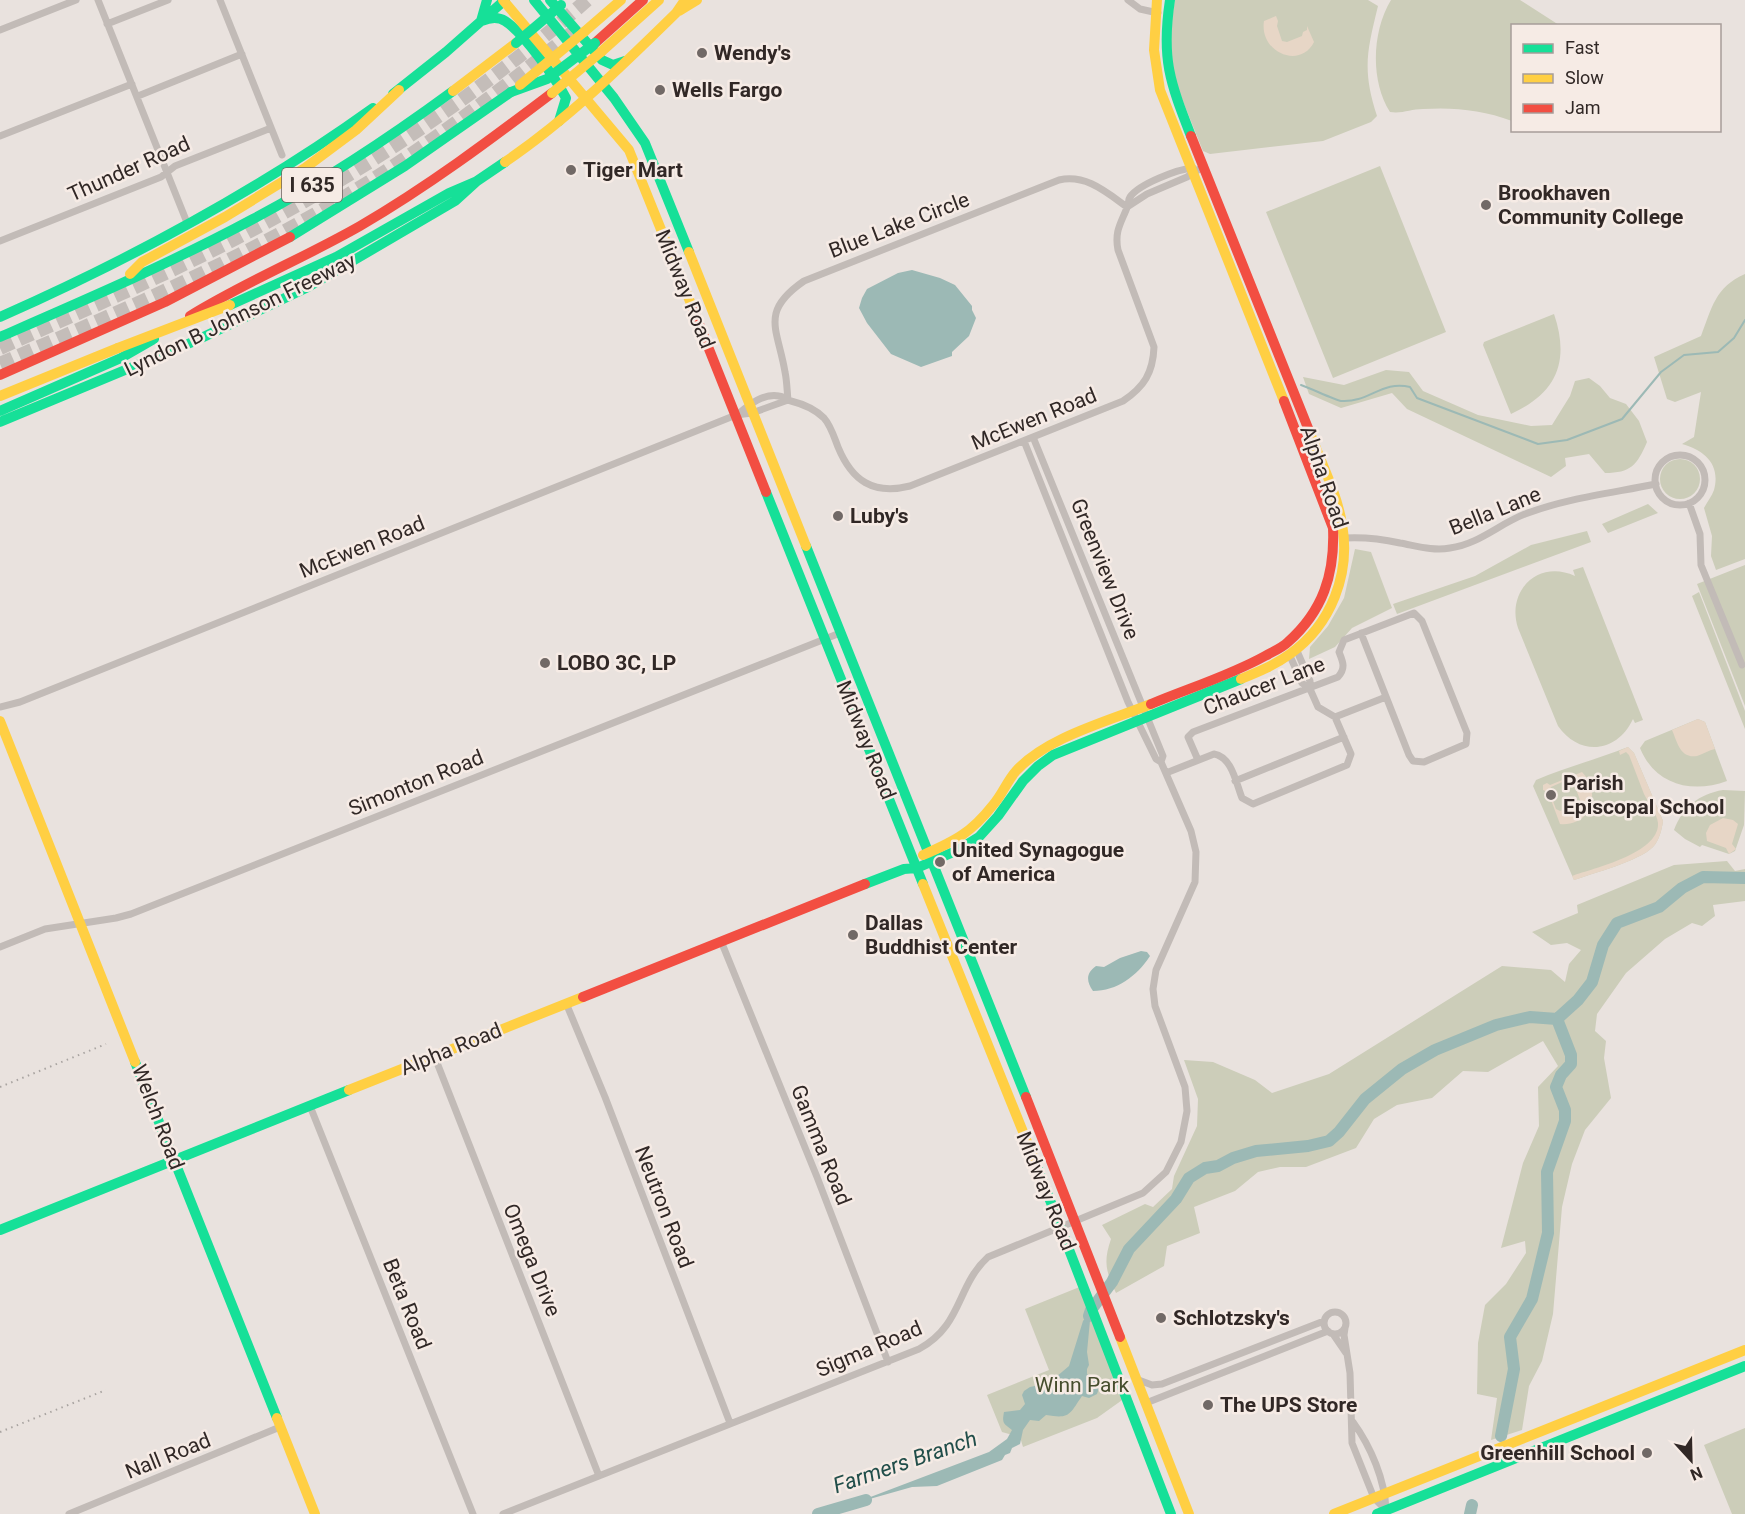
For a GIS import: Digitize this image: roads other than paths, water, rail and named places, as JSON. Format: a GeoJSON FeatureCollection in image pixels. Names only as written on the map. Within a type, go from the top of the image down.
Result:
{"type":"FeatureCollection","features":[{"type":"Feature","properties":{"kind":"main road"},"geometry":{"type":"LineString","coordinates":[[481,22],[487,0]]}},
{"type":"Feature","properties":{"kind":"main road"},"geometry":{"type":"LineString","coordinates":[[123,282],[142,262],[241,207],[316,159],[356,130],[504,0]]}},
{"type":"Feature","properties":{"kind":"main road","name":"Midway Road"},"geometry":{"type":"LineString","coordinates":[[504,0],[629,150],[1061,1227],[1171,1514]]}},
{"type":"Feature","properties":{"kind":"main road","name":"Midway Road"},"geometry":{"type":"LineString","coordinates":[[534,0],[603,85],[645,143],[995,1018],[1189,1514]]}},
{"type":"Feature","properties":{"kind":"main road","name":"I 635"},"geometry":{"type":"LineString","coordinates":[[0,375],[163,302],[272,247],[355,199],[418,159],[511,92],[621,0]]}},
{"type":"Feature","properties":{"kind":"main road"},"geometry":{"type":"LineString","coordinates":[[0,411],[121,358],[217,300],[361,226],[472,154],[552,93],[643,0]]}},
{"type":"Feature","properties":{"kind":"main road"},"geometry":{"type":"LineString","coordinates":[[511,92],[546,79],[598,47],[659,0]]}},
{"type":"Feature","properties":{"kind":"main road","name":"Lyndon B Johnson Freeway"},"geometry":{"type":"LineString","coordinates":[[0,422],[195,341],[308,287],[455,201],[477,181],[558,124],[587,99],[676,13],[685,0]]}},
{"type":"Feature","properties":{"kind":"main road"},"geometry":{"type":"LineString","coordinates":[[676,13],[697,0]]}},
{"type":"Feature","properties":{"kind":"main road","name":"Alpha Road"},"geometry":{"type":"LineString","coordinates":[[1140,714],[1272,653],[1293,639],[1313,616],[1345,561],[1345,538],[1336,499],[1197,169],[1166,104],[1156,73],[1154,50],[1157,0]]}},
{"type":"Feature","properties":{"kind":"main road","name":"Alpha Road"},"geometry":{"type":"LineString","coordinates":[[0,1230],[904,869],[929,857],[957,850],[979,837],[998,816],[1023,781],[1051,750],[1140,714],[1267,668],[1294,653],[1329,611],[1336,578],[1333,528],[1197,169],[1168,73],[1165,42],[1170,0]]}},
{"type":"Feature","properties":{"kind":"main road"},"geometry":{"type":"LineString","coordinates":[[559,2],[602,60],[616,65],[630,59]]}},
{"type":"Feature","properties":{"kind":"main road","name":"I 635"},"geometry":{"type":"LineString","coordinates":[[0,337],[221,235],[333,173],[383,141],[487,65],[559,2]]}},
{"type":"Feature","properties":{"kind":"main road"},"geometry":{"type":"LineString","coordinates":[[481,22],[488,18],[496,18],[509,25],[558,83],[566,98],[558,124]]}},
{"type":"Feature","properties":{"kind":"main road"},"geometry":{"type":"LineString","coordinates":[[0,317],[105,268],[188,225],[288,167],[399,90]]}},
{"type":"Feature","properties":{"kind":"main road"},"geometry":{"type":"LineString","coordinates":[[0,396],[230,305],[336,257],[449,193],[477,181]]}},
{"type":"Feature","properties":{"kind":"main road"},"geometry":{"type":"LineString","coordinates":[[647,194],[662,187]]}},
{"type":"Feature","properties":{"kind":"main road"},"geometry":{"type":"LineString","coordinates":[[692,306],[707,300]]}},
{"type":"Feature","properties":{"kind":"main road"},"geometry":{"type":"LineString","coordinates":[[1294,653],[1290,649],[1310,627],[1313,616]]}},
{"type":"Feature","properties":{"kind":"main road","name":"Welch Road"},"geometry":{"type":"LineString","coordinates":[[0,721],[315,1514]]}},
{"type":"Feature","properties":{"kind":"main road"},"geometry":{"type":"LineString","coordinates":[[980,1025],[995,1018]]}},
{"type":"Feature","properties":{"kind":"main road"},"geometry":{"type":"LineString","coordinates":[[1334,1514],[1745,1350]]}},
{"type":"Feature","properties":{"kind":"main road"},"geometry":{"type":"LineString","coordinates":[[1381,1512],[1745,1366]]}},
{"type":"Feature","properties":{"kind":"main road"},"geometry":{"type":"LineString","coordinates":[[1130,1409],[1146,1403]]}},
{"type":"Feature","properties":{"kind":"street"},"geometry":{"type":"LineString","coordinates":[[0,30],[76,0]]}},
{"type":"Feature","properties":{"kind":"street"},"geometry":{"type":"LineString","coordinates":[[98,0],[188,225]]}},
{"type":"Feature","properties":{"kind":"street"},"geometry":{"type":"LineString","coordinates":[[107,24],[168,0]]}},
{"type":"Feature","properties":{"kind":"street"},"geometry":{"type":"LineString","coordinates":[[220,0],[282,155]]}},
{"type":"Feature","properties":{"kind":"street"},"geometry":{"type":"LineString","coordinates":[[1128,0],[1140,9],[1168,14]]}},
{"type":"Feature","properties":{"kind":"street"},"geometry":{"type":"LineString","coordinates":[[138,96],[242,54]]}},
{"type":"Feature","properties":{"kind":"street"},"geometry":{"type":"LineString","coordinates":[[0,136],[132,84]]}},
{"type":"Feature","properties":{"kind":"street","name":"Thunder Road"},"geometry":{"type":"LineString","coordinates":[[0,241],[160,177],[175,166],[271,128]]}},
{"type":"Feature","properties":{"kind":"street"},"geometry":{"type":"LineString","coordinates":[[1127,207],[1147,194],[1197,169]]}},
{"type":"Feature","properties":{"kind":"street","name":"Blue Lake Circle"},"geometry":{"type":"LineString","coordinates":[[788,400],[775,320],[784,297],[804,281],[1059,180],[1068,178],[1091,183],[1127,207]]}},
{"type":"Feature","properties":{"kind":"street","name":"McEwen Road"},"geometry":{"type":"LineString","coordinates":[[0,707],[20,702],[751,409],[788,400],[812,408],[824,418],[850,470],[858,478],[883,489],[910,486],[1124,401],[1137,392],[1150,372],[1153,355],[1152,340],[1116,243],[1119,223],[1127,207]]}},
{"type":"Feature","properties":{"kind":"street","name":"Greenview Drive"},"geometry":{"type":"LineString","coordinates":[[1034,437],[1106,616],[1140,714]]}},
{"type":"Feature","properties":{"kind":"street","name":"Greenview Drive"},"geometry":{"type":"LineString","coordinates":[[1024,441],[1095,620],[1140,714]]}},
{"type":"Feature","properties":{"kind":"street"},"geometry":{"type":"LineString","coordinates":[[1678,455],[1694,459],[1700,465],[1705,481],[1699,496],[1689,503],[1680,505],[1663,498],[1656,484],[1658,469],[1670,457],[1678,455]]}},
{"type":"Feature","properties":{"kind":"street","name":"Bella Lane"},"geometry":{"type":"LineString","coordinates":[[1345,538],[1380,539],[1433,549],[1461,546],[1485,537],[1510,521],[1538,509],[1590,496],[1656,484]]}},
{"type":"Feature","properties":{"kind":"street"},"geometry":{"type":"LineString","coordinates":[[1689,503],[1700,534],[1701,565],[1742,665]]}},
{"type":"Feature","properties":{"kind":"street"},"geometry":{"type":"LineString","coordinates":[[1060,531],[1070,527]]}},
{"type":"Feature","properties":{"kind":"street"},"geometry":{"type":"LineString","coordinates":[[1081,584],[1092,580]]}},
{"type":"Feature","properties":{"kind":"street","name":"Chaucer Lane"},"geometry":{"type":"LineString","coordinates":[[1198,760],[1188,737],[1193,732],[1293,692],[1310,689],[1338,677],[1344,665],[1339,652],[1344,640],[1414,613],[1422,621],[1467,733],[1466,744],[1424,762],[1413,761],[1386,697]]}},
{"type":"Feature","properties":{"kind":"street"},"geometry":{"type":"LineString","coordinates":[[1095,620],[1106,616]]}},
{"type":"Feature","properties":{"kind":"street","name":"Simonton Road"},"geometry":{"type":"LineString","coordinates":[[0,947],[45,929],[131,914],[840,633]]}},
{"type":"Feature","properties":{"kind":"street"},"geometry":{"type":"LineString","coordinates":[[1335,717],[1386,697],[1361,633]]}},
{"type":"Feature","properties":{"kind":"street"},"geometry":{"type":"LineString","coordinates":[[1166,773],[1214,754],[1221,755],[1228,763],[1242,798],[1253,804],[1347,765],[1351,754],[1335,717],[1318,707],[1310,689],[1302,683],[1294,653]]}},
{"type":"Feature","properties":{"kind":"street","name":"Sigma Road"},"geometry":{"type":"LineString","coordinates":[[503,1514],[919,1349],[941,1334],[951,1321],[972,1276],[988,1257],[1143,1193],[1158,1181],[1172,1162],[1184,1132],[1187,1111],[1185,1087],[1155,1006],[1153,988],[1156,970],[1195,882],[1196,852],[1191,831],[1161,762],[1156,759],[1140,714]]}},
{"type":"Feature","properties":{"kind":"street"},"geometry":{"type":"LineString","coordinates":[[1235,781],[1344,737]]}},
{"type":"Feature","properties":{"kind":"street","name":"Gamma Road"},"geometry":{"type":"LineString","coordinates":[[721,941],[817,1177],[888,1362]]}},
{"type":"Feature","properties":{"kind":"street","name":"Neutron Road"},"geometry":{"type":"LineString","coordinates":[[566,1003],[605,1097],[730,1423]]}},
{"type":"Feature","properties":{"kind":"street","name":"Omega Drive"},"geometry":{"type":"LineString","coordinates":[[434,1056],[599,1476]]}},
{"type":"Feature","properties":{"kind":"street","name":"Beta Road"},"geometry":{"type":"LineString","coordinates":[[310,1106],[473,1514]]}},
{"type":"Feature","properties":{"kind":"street"},"geometry":{"type":"LineString","coordinates":[[1136,1379],[1152,1385],[1162,1384],[1324,1321],[1329,1313],[1340,1313],[1345,1318],[1353,1422],[1352,1443],[1381,1512]]}},
{"type":"Feature","properties":{"kind":"street"},"geometry":{"type":"LineString","coordinates":[[1324,1321],[1324,1326],[1347,1356]]}},
{"type":"Feature","properties":{"kind":"street"},"geometry":{"type":"LineString","coordinates":[[1146,1403],[1330,1333],[1340,1332],[1345,1328]]}},
{"type":"Feature","properties":{"kind":"street"},"geometry":{"type":"LineString","coordinates":[[1353,1422],[1365,1439],[1385,1492],[1381,1512]]}},
{"type":"Feature","properties":{"kind":"street","name":"Nall Road"},"geometry":{"type":"LineString","coordinates":[[69,1514],[280,1428]]}},
{"type":"Feature","properties":{"kind":"water"},"geometry":{"type":"Polygon","coordinates":[[[912,270],[955,285],[972,306],[976,318],[969,336],[952,352],[952,356],[921,367],[891,354],[867,323],[859,308],[867,289],[898,273],[912,270]]]}},
{"type":"Feature","properties":{"kind":"water"},"geometry":{"type":"Polygon","coordinates":[[[1141,951],[1147,952],[1150,956],[1133,976],[1110,988],[1093,991],[1088,977],[1090,971],[1096,966],[1104,967],[1120,958],[1141,951]]]}},
{"type":"Feature","properties":{"kind":"water"},"geometry":{"type":"Polygon","coordinates":[[[1091,1310],[1087,1374],[1096,1382],[1097,1394],[1089,1398],[1082,1396],[1065,1416],[1046,1415],[1039,1421],[1030,1420],[1023,1430],[1020,1444],[1012,1448],[1002,1460],[937,1486],[912,1487],[852,1504],[989,1452],[1007,1439],[1012,1430],[1004,1422],[1004,1412],[1020,1410],[1025,1404],[1022,1395],[1024,1391],[1030,1387],[1049,1383],[1069,1366],[1083,1321],[1091,1310]]]}},
{"type":"Feature","properties":{"kind":"waterway"},"geometry":{"type":"LineString","coordinates":[[1301,385],[1341,401],[1360,399],[1391,387],[1410,387],[1417,398],[1538,444],[1567,440],[1622,419],[1661,372],[1684,355],[1718,352],[1734,338],[1745,320]]}},
{"type":"Feature","properties":{"kind":"waterway","name":"Farmers Branch"},"geometry":{"type":"LineString","coordinates":[[1089,1316],[1112,1282],[1129,1249],[1176,1199],[1189,1178],[1205,1168],[1218,1166],[1233,1158],[1256,1151],[1308,1146],[1329,1141],[1365,1099],[1402,1069],[1435,1050],[1496,1025],[1530,1017],[1557,1019],[1578,1000],[1592,982],[1603,945],[1617,923],[1659,907],[1682,888],[1703,877],[1745,878]]}},
{"type":"Feature","properties":{"kind":"waterway"},"geometry":{"type":"LineString","coordinates":[[1501,1436],[1514,1369],[1510,1337],[1532,1299],[1548,1233],[1547,1172],[1565,1121],[1565,1110],[1556,1087],[1561,1075],[1571,1064],[1571,1055],[1557,1019]]}},
{"type":"Feature","properties":{"kind":"waterway","name":"Farmers Branch"},"geometry":{"type":"LineString","coordinates":[[818,1514],[866,1500]]}},
{"type":"Feature","properties":{"kind":"waterway"},"geometry":{"type":"LineString","coordinates":[[1470,1514],[1472,1505]]}},
{"type":"Feature","properties":{"kind":"tunnel"},"geometry":{"type":"LineString","coordinates":[[0,348],[198,257],[306,200],[390,149],[472,92],[550,32],[587,0]]}},
{"type":"Feature","properties":{"kind":"tunnel"},"geometry":{"type":"LineString","coordinates":[[0,364],[223,263],[309,218],[380,175],[436,137],[572,33]]}},
{"type":"Feature","properties":{"kind":"railway"},"geometry":{"type":"LineString","coordinates":[[0,1087],[106,1044]]}},
{"type":"Feature","properties":{"kind":"railway"},"geometry":{"type":"LineString","coordinates":[[0,1432],[106,1390]]}},
{"type":"Feature","properties":{"kind":"place","name":"Wendy's"},"geometry":{"type":"Point","coordinates":[702,53]}},
{"type":"Feature","properties":{"kind":"place","name":"Wells Fargo"},"geometry":{"type":"Point","coordinates":[660,90]}},
{"type":"Feature","properties":{"kind":"place","name":"Tiger Mart"},"geometry":{"type":"Point","coordinates":[571,170]}},
{"type":"Feature","properties":{"kind":"place","name":"Brookhaven Community College"},"geometry":{"type":"Point","coordinates":[1486,205]}},
{"type":"Feature","properties":{"kind":"place","name":"Luby's"},"geometry":{"type":"Point","coordinates":[838,516]}},
{"type":"Feature","properties":{"kind":"place","name":"LOBO 3C, LP"},"geometry":{"type":"Point","coordinates":[545,663]}},
{"type":"Feature","properties":{"kind":"place","name":"Parish Episcopal School"},"geometry":{"type":"Point","coordinates":[1551,795]}},
{"type":"Feature","properties":{"kind":"place","name":"United Synagogue of America"},"geometry":{"type":"Point","coordinates":[940,862]}},
{"type":"Feature","properties":{"kind":"place","name":"Dallas Buddhist Center"},"geometry":{"type":"Point","coordinates":[853,935]}},
{"type":"Feature","properties":{"kind":"place","name":"Schlotzsky's"},"geometry":{"type":"Point","coordinates":[1161,1318]}},
{"type":"Feature","properties":{"kind":"place","name":"The UPS Store"},"geometry":{"type":"Point","coordinates":[1208,1405]}},
{"type":"Feature","properties":{"kind":"place","name":"Greenhill School"},"geometry":{"type":"Point","coordinates":[1647,1453]}},
{"type":"Feature","properties":{"kind":"park label","name":"Winn Park"},"geometry":{"type":"Point","coordinates":[1082,1385]}}]}
